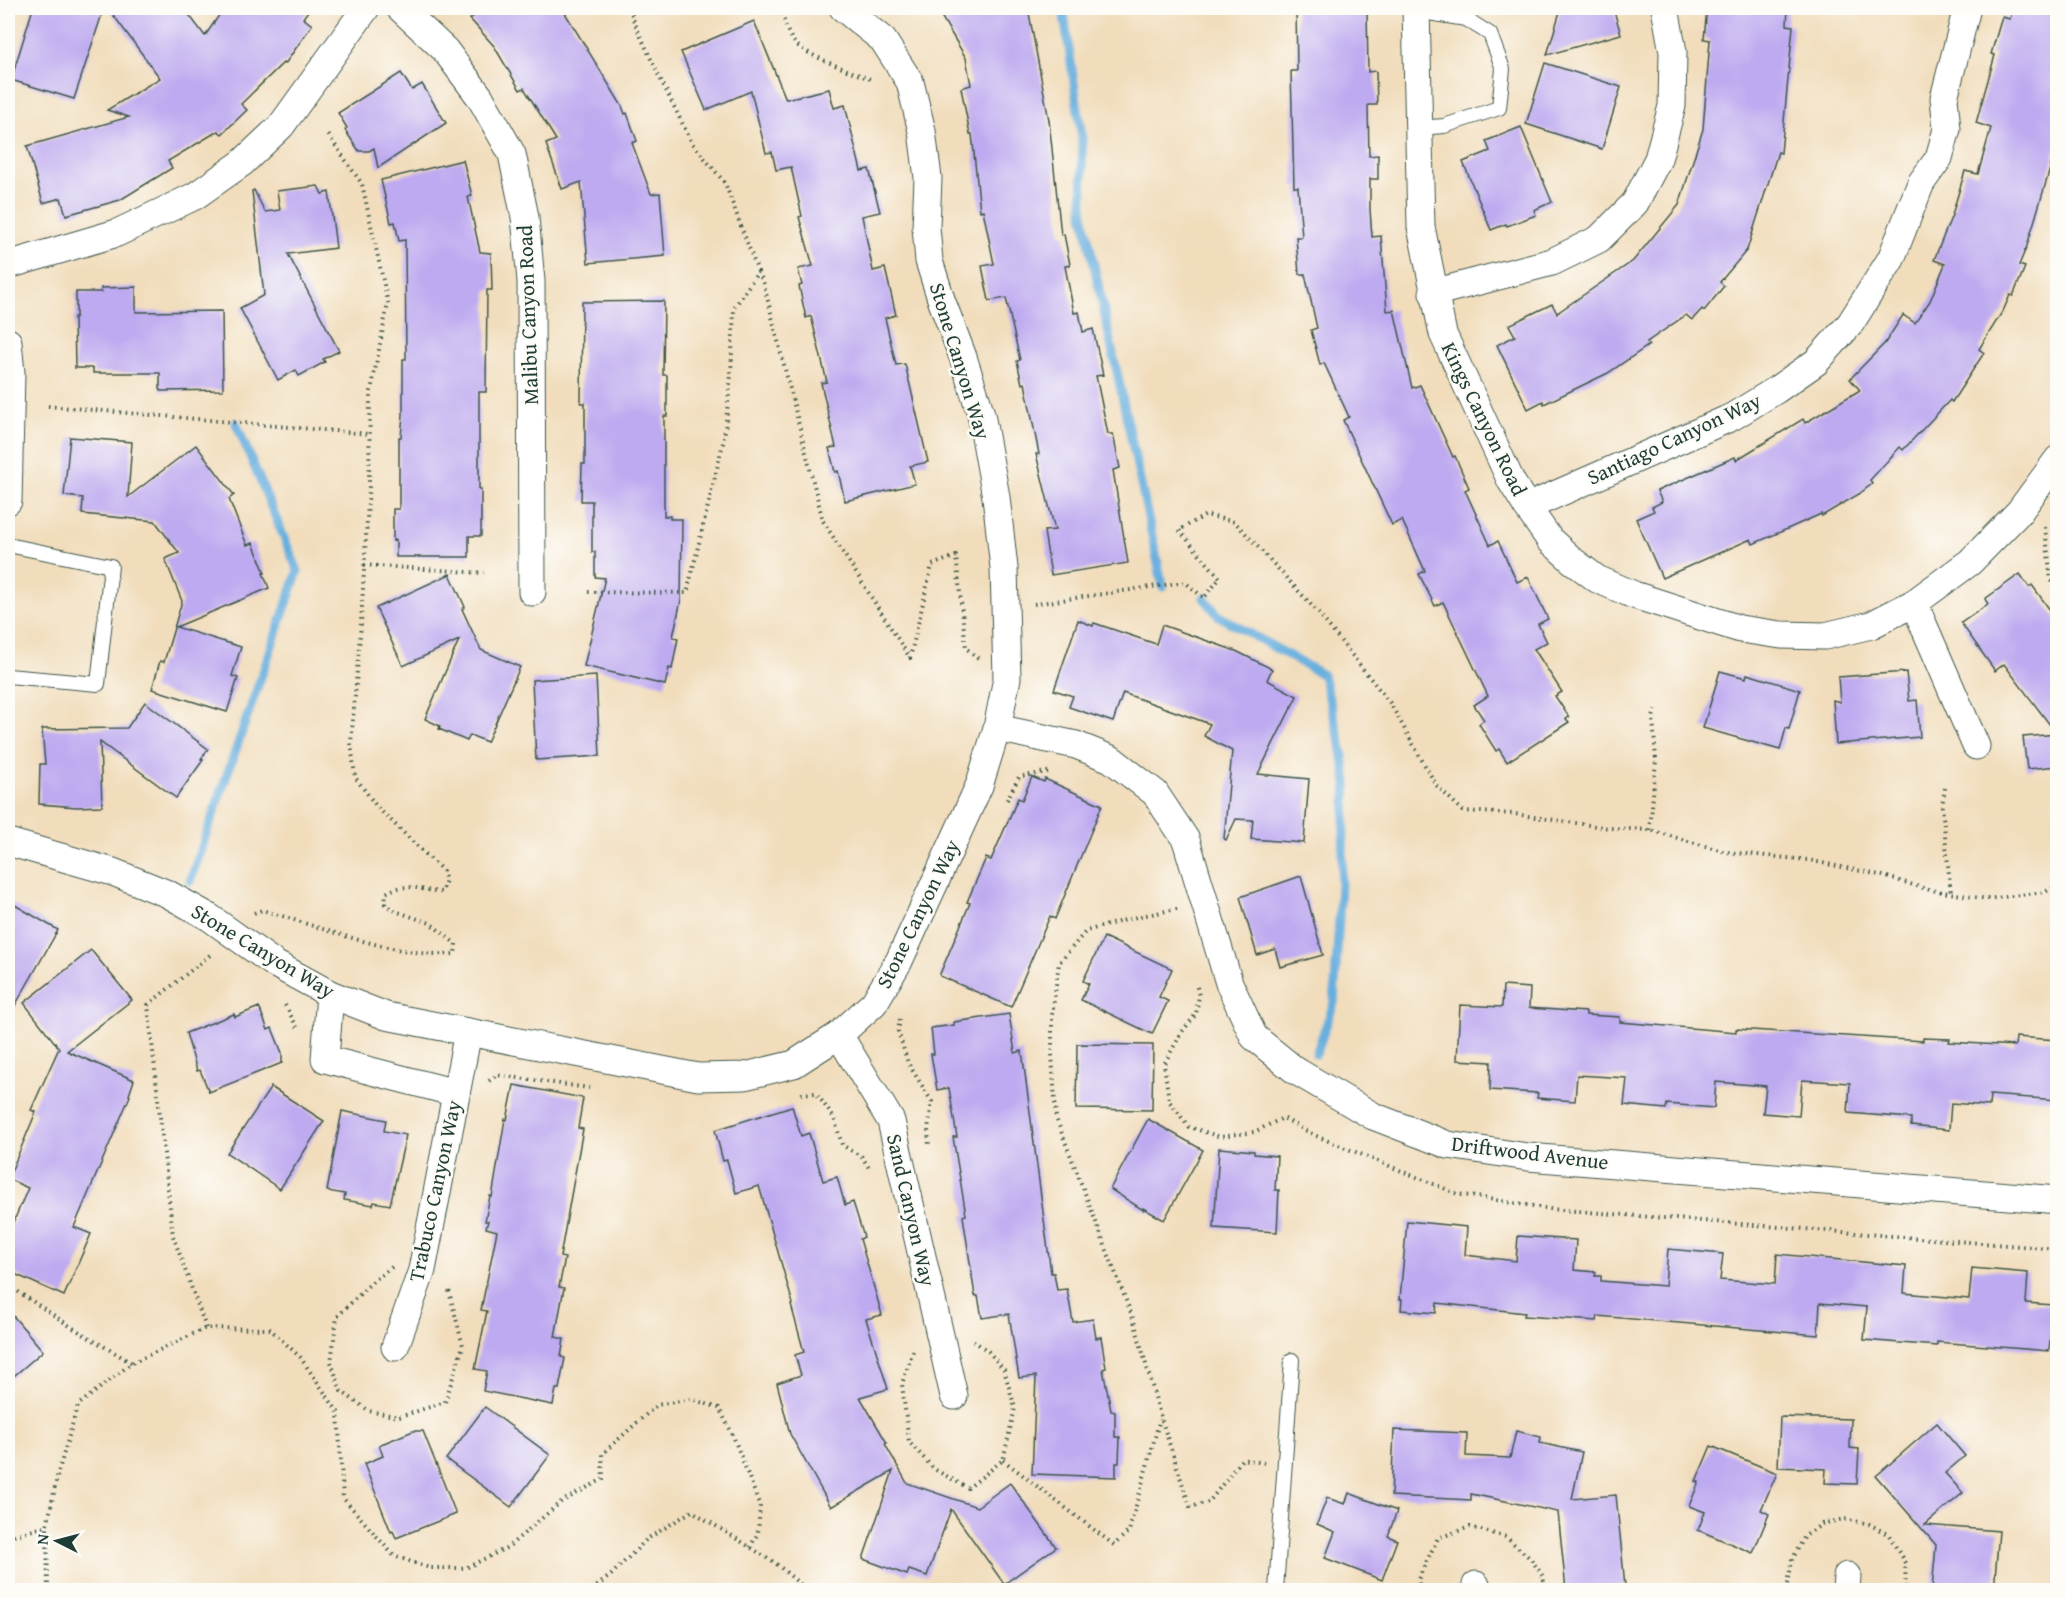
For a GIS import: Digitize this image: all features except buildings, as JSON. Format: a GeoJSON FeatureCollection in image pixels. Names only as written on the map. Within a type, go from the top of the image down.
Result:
{"type":"FeatureCollection","features":[{"type":"Feature","properties":{"kind":"street"},"geometry":{"type":"LineString","coordinates":[[8,265],[117,233],[195,196],[242,163],[281,126],[366,8]]}},
{"type":"Feature","properties":{"kind":"street","name":"Malibu Canyon Road"},"geometry":{"type":"LineString","coordinates":[[400,8],[445,50],[480,97],[512,154],[525,217],[531,281],[532,592]]}},
{"type":"Feature","properties":{"kind":"street","name":"Stone Canyon Way"},"geometry":{"type":"LineString","coordinates":[[8,842],[113,872],[168,894],[209,917],[275,963],[330,994],[386,1016],[698,1077],[745,1076],[794,1064],[839,1035],[874,1003],[899,961],[979,786],[998,728],[1007,678],[1004,568],[996,497],[981,414],[930,261],[926,227],[928,177],[922,131],[910,82],[883,40],[843,8]]}},
{"type":"Feature","properties":{"kind":"street"},"geometry":{"type":"LineString","coordinates":[[1433,293],[1552,262],[1599,239],[1635,202],[1658,159],[1672,106],[1673,52],[1665,8]]}},
{"type":"Feature","properties":{"kind":"street","name":"Santiago Canyon Way"},"geometry":{"type":"LineString","coordinates":[[1527,507],[1732,417],[1816,362],[1850,324],[1891,259],[1921,183],[1939,158],[1947,129],[1944,98],[1966,8]]}},
{"type":"Feature","properties":{"kind":"street","name":"Kings Canyon Road"},"geometry":{"type":"LineString","coordinates":[[1416,9],[1421,227],[1443,334],[1510,481],[1550,540],[1597,579],[1634,595],[1740,628],[1781,635],[1825,636],[1871,625],[1914,603],[1970,562],[2019,512],[2058,459]]}},
{"type":"Feature","properties":{"kind":"street"},"geometry":{"type":"LineString","coordinates":[[8,342],[11,373],[8,501]]}},
{"type":"Feature","properties":{"kind":"street"},"geometry":{"type":"LineString","coordinates":[[1914,603],[1976,746]]}},
{"type":"Feature","properties":{"kind":"street","name":"Driftwood Avenue"},"geometry":{"type":"LineString","coordinates":[[998,728],[1076,745],[1111,759],[1155,794],[1186,840],[1229,983],[1254,1037],[1296,1071],[1373,1116],[1448,1145],[1527,1157],[2058,1200]]}},
{"type":"Feature","properties":{"kind":"street"},"geometry":{"type":"LineString","coordinates":[[330,994],[325,1059],[456,1093]]}},
{"type":"Feature","properties":{"kind":"street","name":"Trabuco Canyon Way"},"geometry":{"type":"LineString","coordinates":[[395,1347],[422,1270],[468,1032]]}},
{"type":"Feature","properties":{"kind":"street","name":"Sand Canyon Way"},"geometry":{"type":"LineString","coordinates":[[839,1035],[891,1121],[954,1396]]}},
{"type":"Feature","properties":{"kind":"lane"},"geometry":{"type":"LineString","coordinates":[[1416,9],[1466,19],[1490,34],[1503,69],[1499,108],[1444,126],[1418,128]]}},
{"type":"Feature","properties":{"kind":"lane"},"geometry":{"type":"LineString","coordinates":[[8,544],[111,566],[98,684],[8,676]]}},
{"type":"Feature","properties":{"kind":"lane"},"geometry":{"type":"LineString","coordinates":[[1275,1590],[1292,1360]]}},
{"type":"Feature","properties":{"kind":"path"},"geometry":{"type":"LineString","coordinates":[[630,8],[655,69],[692,143],[725,183],[763,281],[823,522],[910,658],[932,565],[956,556],[966,648],[982,662],[984,653]]}},
{"type":"Feature","properties":{"kind":"path"},"geometry":{"type":"LineString","coordinates":[[781,8],[783,19],[795,44],[848,71],[880,82]]}},
{"type":"Feature","properties":{"kind":"path"},"geometry":{"type":"LineString","coordinates":[[248,916],[262,910],[405,950],[455,954],[456,944],[430,923],[395,911],[385,904],[386,893],[393,889],[414,886],[433,892],[442,892],[446,880],[443,871],[377,807],[355,777],[351,743],[364,565],[370,396],[388,303],[362,184],[327,133]]}},
{"type":"Feature","properties":{"kind":"path"},"geometry":{"type":"LineString","coordinates":[[588,592],[687,593],[724,439],[731,375],[734,308],[758,272]]}},
{"type":"Feature","properties":{"kind":"path"},"geometry":{"type":"LineString","coordinates":[[48,406],[369,434]]}},
{"type":"Feature","properties":{"kind":"path"},"geometry":{"type":"LineString","coordinates":[[1026,605],[1185,582],[1204,598],[1220,578],[1179,530],[1206,515],[1235,522],[1323,619],[1390,703],[1436,784],[1463,811],[1514,814],[1609,828],[1650,830],[1726,852],[1808,860],[1881,875],[1930,890],[1987,899],[2045,892],[2058,885]]}},
{"type":"Feature","properties":{"kind":"path"},"geometry":{"type":"LineString","coordinates":[[2045,523],[2051,580],[2058,587]]}},
{"type":"Feature","properties":{"kind":"path"},"geometry":{"type":"LineString","coordinates":[[364,565],[484,573]]}},
{"type":"Feature","properties":{"kind":"path"},"geometry":{"type":"LineString","coordinates":[[1650,830],[1656,760],[1653,717],[1655,710]]}},
{"type":"Feature","properties":{"kind":"path"},"geometry":{"type":"LineString","coordinates":[[1945,788],[1942,806],[1950,894]]}},
{"type":"Feature","properties":{"kind":"path"},"geometry":{"type":"LineString","coordinates":[[1179,909],[1136,917],[1086,931],[1059,963],[1052,1016],[1056,1118],[1134,1321],[1161,1418],[1190,1507],[1209,1502],[1242,1459],[1263,1462],[1282,1505]]}},
{"type":"Feature","properties":{"kind":"path"},"geometry":{"type":"LineString","coordinates":[[206,1328],[173,1236],[148,1005],[210,956]]}},
{"type":"Feature","properties":{"kind":"path"},"geometry":{"type":"LineString","coordinates":[[8,1285],[132,1363]]}},
{"type":"Feature","properties":{"kind":"path"},"geometry":{"type":"LineString","coordinates":[[48,1590],[47,1526],[57,1473],[78,1405],[132,1363],[206,1328],[270,1329],[300,1358],[338,1412],[343,1498],[394,1556],[430,1568],[466,1568],[508,1547],[561,1502],[603,1479],[602,1454],[657,1405],[691,1399],[719,1408],[736,1444],[760,1506],[758,1533],[750,1547]]}},
{"type":"Feature","properties":{"kind":"path"},"geometry":{"type":"LineString","coordinates":[[1003,1460],[1114,1545],[1129,1531],[1161,1418]]}},
{"type":"Feature","properties":{"kind":"path"},"geometry":{"type":"LineString","coordinates":[[592,1590],[612,1575],[648,1539],[692,1510],[774,1562],[807,1590]]}},
{"type":"Feature","properties":{"kind":"path"},"geometry":{"type":"LineString","coordinates":[[8,1537],[47,1526]]}},
{"type":"Feature","properties":{"kind":"path"},"geometry":{"type":"LineString","coordinates":[[1420,1590],[1418,1579],[1438,1538],[1470,1527],[1506,1536],[1531,1558],[1544,1578],[1543,1590]]}},
{"type":"Feature","properties":{"kind":"waterway"},"geometry":{"type":"LineString","coordinates":[[1063,8],[1082,137],[1083,214],[1163,587]]}},
{"type":"Feature","properties":{"kind":"waterway"},"geometry":{"type":"LineString","coordinates":[[190,881],[298,571],[236,423]]}},
{"type":"Feature","properties":{"kind":"waterway"},"geometry":{"type":"LineString","coordinates":[[1204,598],[1219,616],[1323,675],[1341,745],[1347,782],[1334,1003],[1316,1054]]}}]}
